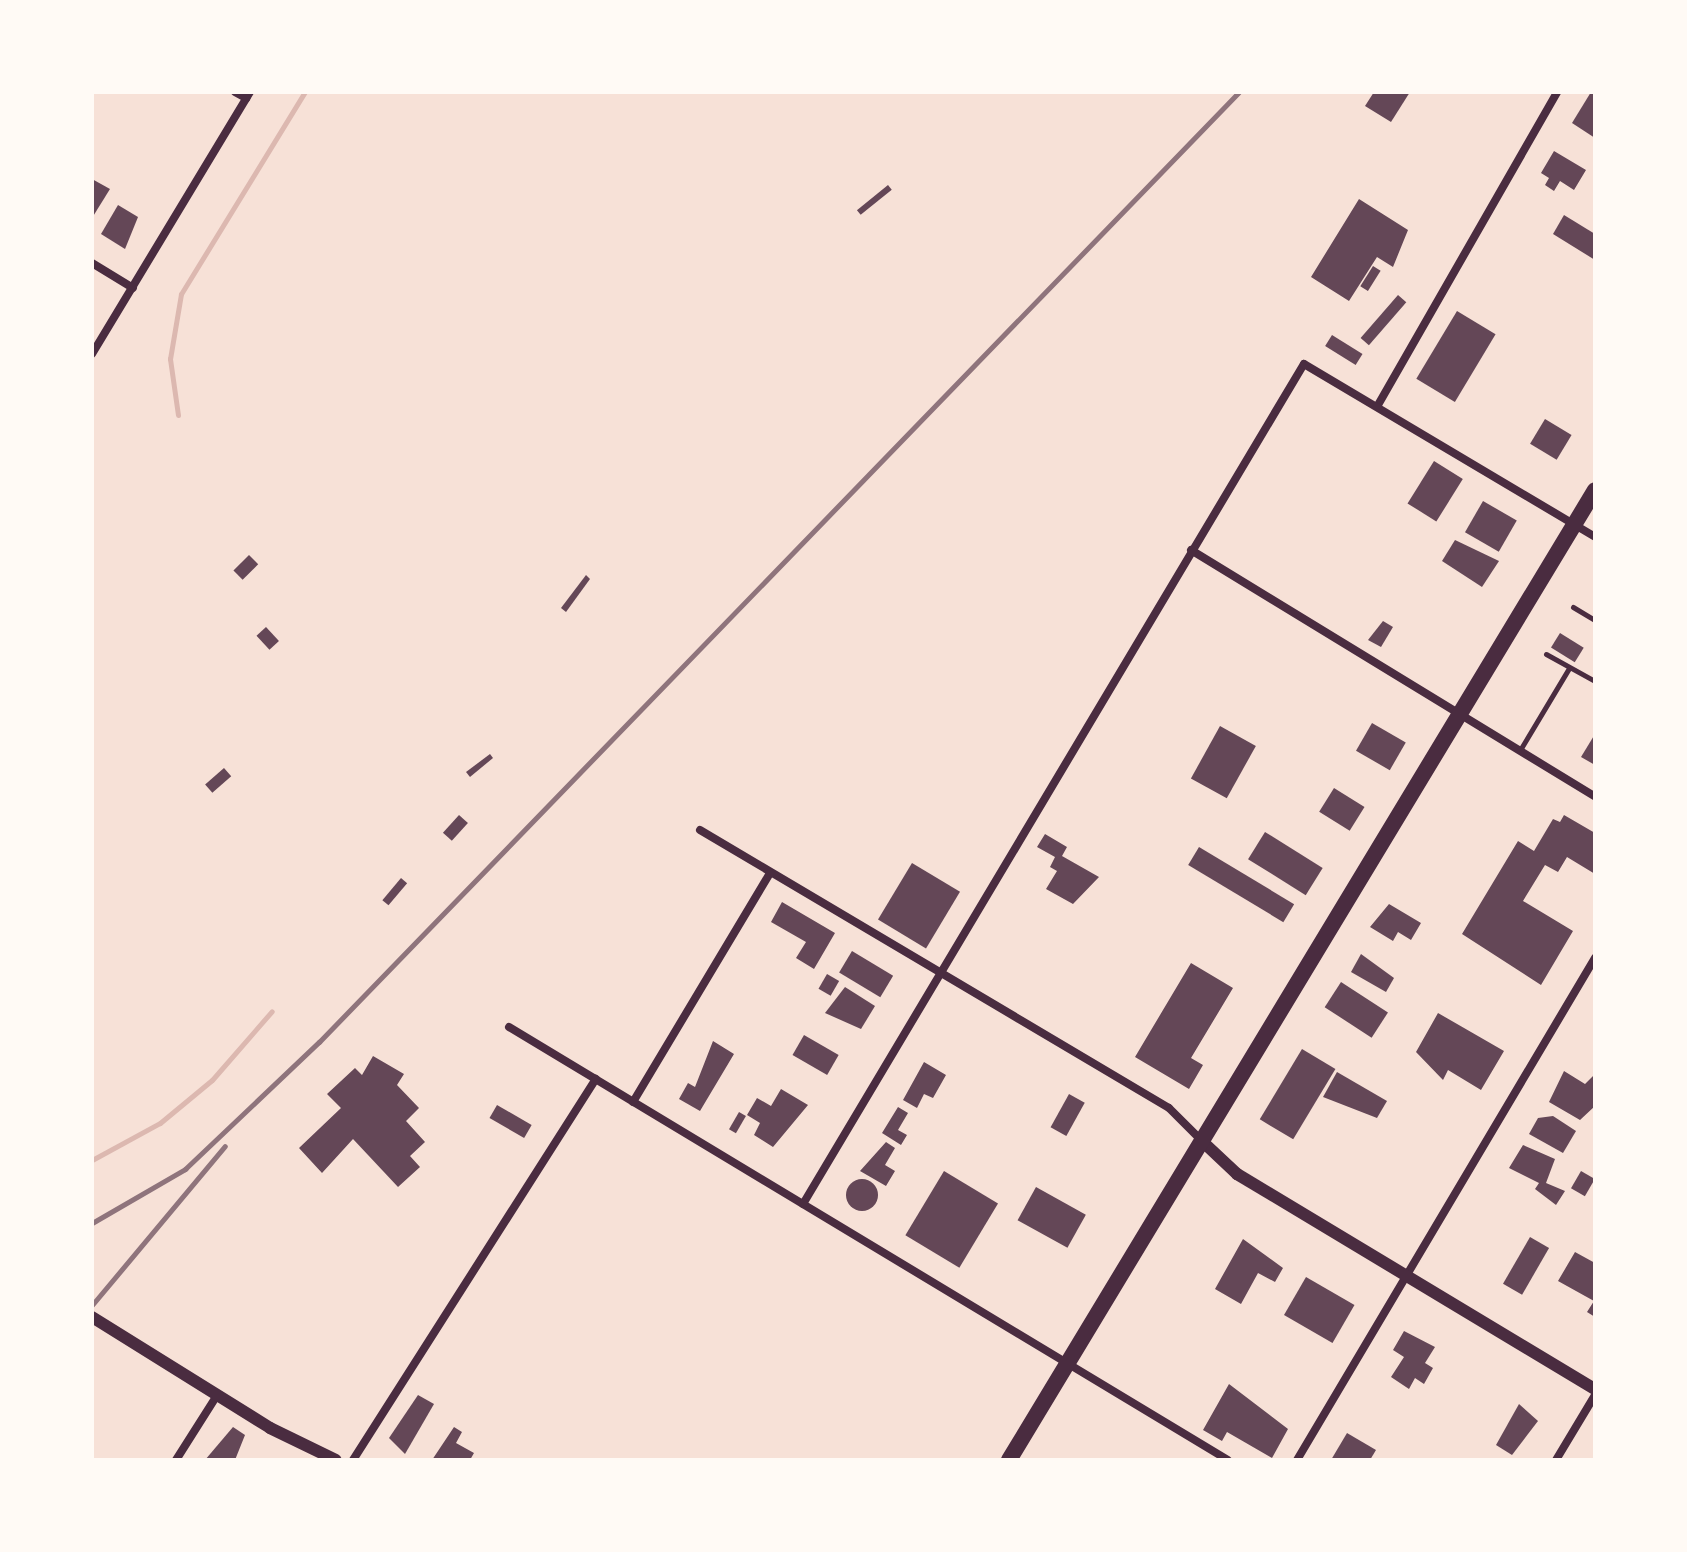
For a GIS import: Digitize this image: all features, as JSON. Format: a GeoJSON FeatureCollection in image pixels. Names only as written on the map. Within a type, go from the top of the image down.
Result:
{"type":"FeatureCollection","features":[{"type":"Feature","properties":{"kind":"highway"},"geometry":{"type":"LineString","coordinates":[[1009,1460],[1595,490]]}},
{"type":"Feature","properties":{"kind":"street"},"geometry":{"type":"LineString","coordinates":[[92,354],[248,95],[235,92]]}},
{"type":"Feature","properties":{"kind":"street"},"geometry":{"type":"LineString","coordinates":[[1378,405],[1557,92]]}},
{"type":"Feature","properties":{"kind":"street"},"geometry":{"type":"LineString","coordinates":[[92,263],[133,288]]}},
{"type":"Feature","properties":{"kind":"street"},"geometry":{"type":"LineString","coordinates":[[803,1204],[1304,364],[1378,405],[1595,537]]}},
{"type":"Feature","properties":{"kind":"street"},"geometry":{"type":"LineString","coordinates":[[1191,550],[1595,797]]}},
{"type":"Feature","properties":{"kind":"street"},"geometry":{"type":"LineString","coordinates":[[700,830],[1169,1108],[1237,1174],[1595,1392],[1556,1460]]}},
{"type":"Feature","properties":{"kind":"street"},"geometry":{"type":"LineString","coordinates":[[633,1102],[770,873]]}},
{"type":"Feature","properties":{"kind":"street"},"geometry":{"type":"LineString","coordinates":[[1297,1460],[1595,958]]}},
{"type":"Feature","properties":{"kind":"street"},"geometry":{"type":"LineString","coordinates":[[509,1027],[1228,1460]]}},
{"type":"Feature","properties":{"kind":"street"},"geometry":{"type":"LineString","coordinates":[[353,1460],[596,1079]]}},
{"type":"Feature","properties":{"kind":"street"},"geometry":{"type":"LineString","coordinates":[[92,1317],[216,1397],[336,1460]]}},
{"type":"Feature","properties":{"kind":"street"},"geometry":{"type":"LineString","coordinates":[[176,1460],[216,1397]]}},
{"type":"Feature","properties":{"kind":"lane"},"geometry":{"type":"LineString","coordinates":[[1573,607],[1595,620]]}},
{"type":"Feature","properties":{"kind":"lane"},"geometry":{"type":"LineString","coordinates":[[1546,654],[1595,681]]}},
{"type":"Feature","properties":{"kind":"lane"},"geometry":{"type":"LineString","coordinates":[[1519,751],[1569,668]]}},
{"type":"Feature","properties":{"kind":"building"},"geometry":{"type":"Polygon","coordinates":[[[1374,92],[1410,92],[1391,122],[1365,106],[1374,92]]]}},
{"type":"Feature","properties":{"kind":"building"},"geometry":{"type":"Polygon","coordinates":[[[1591,92],[1595,92],[1595,138],[1572,123],[1591,92]]]}},
{"type":"Feature","properties":{"kind":"building"},"geometry":{"type":"Polygon","coordinates":[[[1554,151],[1586,170],[1574,190],[1560,181],[1554,191],[1545,185],[1549,178],[1541,173],[1554,151]]]}},
{"type":"Feature","properties":{"kind":"building"},"geometry":{"type":"Polygon","coordinates":[[[92,179],[110,189],[92,218],[92,179]]]}},
{"type":"Feature","properties":{"kind":"building"},"geometry":{"type":"Polygon","coordinates":[[[888,185],[892,190],[861,215],[857,210],[888,185]]]}},
{"type":"Feature","properties":{"kind":"building"},"geometry":{"type":"Polygon","coordinates":[[[1359,199],[1408,230],[1393,267],[1377,257],[1349,301],[1311,277],[1359,199]]]}},
{"type":"Feature","properties":{"kind":"building"},"geometry":{"type":"Polygon","coordinates":[[[118,205],[138,217],[125,249],[101,234],[118,205]]]}},
{"type":"Feature","properties":{"kind":"building"},"geometry":{"type":"Polygon","coordinates":[[[1564,215],[1595,234],[1595,260],[1553,234],[1564,215]]]}},
{"type":"Feature","properties":{"kind":"building"},"geometry":{"type":"Polygon","coordinates":[[[1373,266],[1381,271],[1368,291],[1360,286],[1373,266]]]}},
{"type":"Feature","properties":{"kind":"building"},"geometry":{"type":"Polygon","coordinates":[[[1398,295],[1406,302],[1369,345],[1361,338],[1398,295]]]}},
{"type":"Feature","properties":{"kind":"building"},"geometry":{"type":"Polygon","coordinates":[[[1457,311],[1496,334],[1455,402],[1416,379],[1457,311]]]}},
{"type":"Feature","properties":{"kind":"building"},"geometry":{"type":"Polygon","coordinates":[[[1332,335],[1363,354],[1356,365],[1325,346],[1332,335]]]}},
{"type":"Feature","properties":{"kind":"building"},"geometry":{"type":"Polygon","coordinates":[[[1545,419],[1572,435],[1557,460],[1530,444],[1545,419]]]}},
{"type":"Feature","properties":{"kind":"building"},"geometry":{"type":"Polygon","coordinates":[[[1434,461],[1463,479],[1436,521],[1408,503],[1434,461]]]}},
{"type":"Feature","properties":{"kind":"building"},"geometry":{"type":"Polygon","coordinates":[[[1483,501],[1517,520],[1499,552],[1465,532],[1483,501]]]}},
{"type":"Feature","properties":{"kind":"building"},"geometry":{"type":"Polygon","coordinates":[[[1455,540],[1499,561],[1482,587],[1442,561],[1455,540]]]}},
{"type":"Feature","properties":{"kind":"building"},"geometry":{"type":"Polygon","coordinates":[[[249,555],[258,564],[243,580],[233,571],[249,555]]]}},
{"type":"Feature","properties":{"kind":"building"},"geometry":{"type":"Polygon","coordinates":[[[586,575],[590,579],[566,612],[561,608],[586,575]]]}},
{"type":"Feature","properties":{"kind":"building"},"geometry":{"type":"Polygon","coordinates":[[[1383,621],[1393,627],[1381,647],[1368,640],[1383,621]]]}},
{"type":"Feature","properties":{"kind":"building"},"geometry":{"type":"Polygon","coordinates":[[[266,627],[279,641],[269,650],[256,636],[266,627]]]}},
{"type":"Feature","properties":{"kind":"building"},"geometry":{"type":"Polygon","coordinates":[[[1560,633],[1584,648],[1575,662],[1551,647],[1560,633]]]}},
{"type":"Feature","properties":{"kind":"building"},"geometry":{"type":"Polygon","coordinates":[[[1372,723],[1406,742],[1390,770],[1356,751],[1372,723]]]}},
{"type":"Feature","properties":{"kind":"building"},"geometry":{"type":"Polygon","coordinates":[[[1220,726],[1256,746],[1227,798],[1191,778],[1220,726]]]}},
{"type":"Feature","properties":{"kind":"building"},"geometry":{"type":"Polygon","coordinates":[[[1595,734],[1595,765],[1581,757],[1595,734]]]}},
{"type":"Feature","properties":{"kind":"building"},"geometry":{"type":"Polygon","coordinates":[[[490,754],[493,758],[470,777],[466,772],[490,754]]]}},
{"type":"Feature","properties":{"kind":"building"},"geometry":{"type":"Polygon","coordinates":[[[224,768],[231,776],[212,793],[205,784],[224,768]]]}},
{"type":"Feature","properties":{"kind":"building"},"geometry":{"type":"Polygon","coordinates":[[[1334,788],[1365,807],[1350,831],[1319,812],[1334,788]]]}},
{"type":"Feature","properties":{"kind":"building"},"geometry":{"type":"Polygon","coordinates":[[[459,815],[468,823],[452,841],[443,833],[459,815]]]}},
{"type":"Feature","properties":{"kind":"building"},"geometry":{"type":"Polygon","coordinates":[[[1564,815],[1595,833],[1595,874],[1567,857],[1558,872],[1545,865],[1523,901],[1573,931],[1541,985],[1462,934],[1518,841],[1534,851],[1553,819],[1560,822],[1564,815]]]}},
{"type":"Feature","properties":{"kind":"building"},"geometry":{"type":"Polygon","coordinates":[[[1265,832],[1323,868],[1306,895],[1248,859],[1265,832]]]}},
{"type":"Feature","properties":{"kind":"building"},"geometry":{"type":"Polygon","coordinates":[[[1045,834],[1067,847],[1062,856],[1099,877],[1073,904],[1046,889],[1057,871],[1050,867],[1055,857],[1037,847],[1045,834]]]}},
{"type":"Feature","properties":{"kind":"building"},"geometry":{"type":"Polygon","coordinates":[[[1199,847],[1294,904],[1283,922],[1188,865],[1199,847]]]}},
{"type":"Feature","properties":{"kind":"building"},"geometry":{"type":"Polygon","coordinates":[[[912,863],[960,892],[926,948],[878,920],[912,863]]]}},
{"type":"Feature","properties":{"kind":"building"},"geometry":{"type":"Polygon","coordinates":[[[401,878],[407,883],[388,905],[382,900],[401,878]]]}},
{"type":"Feature","properties":{"kind":"building"},"geometry":{"type":"Polygon","coordinates":[[[782,902],[835,933],[814,969],[796,958],[806,942],[771,922],[782,902]]]}},
{"type":"Feature","properties":{"kind":"building"},"geometry":{"type":"Polygon","coordinates":[[[1389,904],[1421,923],[1411,940],[1398,932],[1393,941],[1370,927],[1389,904]]]}},
{"type":"Feature","properties":{"kind":"building"},"geometry":{"type":"Polygon","coordinates":[[[852,951],[893,976],[880,997],[839,972],[852,951]]]}},
{"type":"Feature","properties":{"kind":"building"},"geometry":{"type":"Polygon","coordinates":[[[1361,954],[1394,978],[1386,992],[1351,972],[1361,954]]]}},
{"type":"Feature","properties":{"kind":"building"},"geometry":{"type":"Polygon","coordinates":[[[1191,963],[1233,988],[1191,1058],[1203,1065],[1189,1089],[1135,1057],[1191,963]]]}},
{"type":"Feature","properties":{"kind":"building"},"geometry":{"type":"Polygon","coordinates":[[[827,974],[839,981],[831,996],[818,989],[827,974]]]}},
{"type":"Feature","properties":{"kind":"building"},"geometry":{"type":"Polygon","coordinates":[[[1341,982],[1388,1012],[1372,1038],[1325,1007],[1341,982]]]}},
{"type":"Feature","properties":{"kind":"building"},"geometry":{"type":"Polygon","coordinates":[[[845,987],[875,1006],[861,1029],[825,1013],[845,987]]]}},
{"type":"Feature","properties":{"kind":"building"},"geometry":{"type":"Polygon","coordinates":[[[1438,1013],[1504,1051],[1481,1090],[1448,1070],[1443,1080],[1416,1052],[1438,1013]]]}},
{"type":"Feature","properties":{"kind":"building"},"geometry":{"type":"Polygon","coordinates":[[[804,1035],[839,1055],[827,1075],[792,1055],[804,1035]]]}},
{"type":"Feature","properties":{"kind":"building"},"geometry":{"type":"Polygon","coordinates":[[[713,1041],[734,1054],[700,1111],[679,1099],[688,1083],[695,1087],[713,1041]]]}},
{"type":"Feature","properties":{"kind":"building"},"geometry":{"type":"Polygon","coordinates":[[[1302,1049],[1335,1069],[1293,1139],[1260,1119],[1302,1049]]]}},
{"type":"Feature","properties":{"kind":"building"},"geometry":{"type":"Polygon","coordinates":[[[373,1056],[404,1074],[397,1085],[419,1108],[406,1121],[425,1142],[410,1156],[420,1167],[398,1187],[353,1139],[322,1173],[299,1148],[341,1108],[327,1094],[355,1068],[362,1075],[373,1056]]]}},
{"type":"Feature","properties":{"kind":"building"},"geometry":{"type":"Polygon","coordinates":[[[924,1062],[946,1075],[933,1098],[924,1094],[917,1108],[903,1100],[924,1062]]]}},
{"type":"Feature","properties":{"kind":"building"},"geometry":{"type":"Polygon","coordinates":[[[1564,1071],[1585,1084],[1595,1074],[1595,1106],[1580,1120],[1549,1102],[1564,1071]]]}},
{"type":"Feature","properties":{"kind":"building"},"geometry":{"type":"Polygon","coordinates":[[[1337,1072],[1387,1101],[1377,1118],[1323,1097],[1337,1072]]]}},
{"type":"Feature","properties":{"kind":"building"},"geometry":{"type":"Polygon","coordinates":[[[781,1089],[808,1105],[773,1147],[754,1135],[760,1123],[747,1115],[757,1098],[771,1106],[781,1089]]]}},
{"type":"Feature","properties":{"kind":"building"},"geometry":{"type":"Polygon","coordinates":[[[1069,1094],[1085,1103],[1066,1136],[1051,1127],[1069,1094]]]}},
{"type":"Feature","properties":{"kind":"building"},"geometry":{"type":"Polygon","coordinates":[[[497,1105],[532,1125],[524,1138],[490,1118],[497,1105]]]}},
{"type":"Feature","properties":{"kind":"building"},"geometry":{"type":"Polygon","coordinates":[[[898,1107],[908,1113],[898,1130],[907,1135],[901,1145],[882,1133],[898,1107]]]}},
{"type":"Feature","properties":{"kind":"building"},"geometry":{"type":"Polygon","coordinates":[[[739,1112],[746,1116],[736,1133],[729,1129],[739,1112]]]}},
{"type":"Feature","properties":{"kind":"building"},"geometry":{"type":"Polygon","coordinates":[[[1553,1116],[1576,1131],[1563,1153],[1529,1134],[1538,1118],[1553,1116]]]}},
{"type":"Feature","properties":{"kind":"building"},"geometry":{"type":"Polygon","coordinates":[[[886,1142],[895,1148],[885,1165],[895,1171],[886,1186],[860,1171],[886,1142]]]}},
{"type":"Feature","properties":{"kind":"building"},"geometry":{"type":"Polygon","coordinates":[[[1523,1145],[1555,1159],[1546,1183],[1565,1191],[1556,1205],[1535,1189],[1539,1183],[1509,1168],[1523,1145]]]}},
{"type":"Feature","properties":{"kind":"building"},"geometry":{"type":"Polygon","coordinates":[[[944,1171],[998,1203],[959,1268],[905,1235],[944,1171]]]}},
{"type":"Feature","properties":{"kind":"building"},"geometry":{"type":"Polygon","coordinates":[[[1581,1171],[1595,1179],[1585,1196],[1571,1188],[1581,1171]]]}},
{"type":"Feature","properties":{"kind":"building"},"geometry":{"type":"Polygon","coordinates":[[[862,1179],[873,1184],[878,1195],[873,1206],[862,1211],[851,1206],[846,1195],[851,1184],[862,1179]]]}},
{"type":"Feature","properties":{"kind":"building"},"geometry":{"type":"Polygon","coordinates":[[[1036,1187],[1086,1215],[1067,1248],[1018,1220],[1036,1187]]]}},
{"type":"Feature","properties":{"kind":"building"},"geometry":{"type":"Polygon","coordinates":[[[1530,1237],[1549,1248],[1522,1295],[1503,1284],[1530,1237]]]}},
{"type":"Feature","properties":{"kind":"building"},"geometry":{"type":"Polygon","coordinates":[[[1243,1239],[1283,1268],[1275,1282],[1258,1273],[1241,1304],[1215,1289],[1243,1239]]]}},
{"type":"Feature","properties":{"kind":"building"},"geometry":{"type":"Polygon","coordinates":[[[1575,1252],[1595,1263],[1595,1317],[1587,1312],[1594,1301],[1558,1281],[1575,1252]]]}},
{"type":"Feature","properties":{"kind":"building"},"geometry":{"type":"Polygon","coordinates":[[[1306,1277],[1354,1305],[1332,1343],[1284,1315],[1306,1277]]]}},
{"type":"Feature","properties":{"kind":"building"},"geometry":{"type":"Polygon","coordinates":[[[1404,1331],[1435,1347],[1425,1363],[1433,1368],[1424,1384],[1415,1378],[1409,1389],[1391,1377],[1404,1357],[1393,1350],[1404,1331]]]}},
{"type":"Feature","properties":{"kind":"building"},"geometry":{"type":"Polygon","coordinates":[[[1229,1384],[1288,1429],[1272,1458],[1227,1432],[1222,1441],[1203,1430],[1229,1384]]]}},
{"type":"Feature","properties":{"kind":"building"},"geometry":{"type":"Polygon","coordinates":[[[418,1395],[434,1404],[405,1454],[389,1438],[418,1395]]]}},
{"type":"Feature","properties":{"kind":"building"},"geometry":{"type":"Polygon","coordinates":[[[1519,1404],[1538,1421],[1512,1455],[1496,1445],[1519,1404]]]}},
{"type":"Feature","properties":{"kind":"building"},"geometry":{"type":"Polygon","coordinates":[[[233,1427],[245,1435],[235,1460],[205,1460],[233,1427]]]}},
{"type":"Feature","properties":{"kind":"building"},"geometry":{"type":"Polygon","coordinates":[[[454,1427],[462,1432],[456,1443],[474,1453],[470,1460],[432,1460],[454,1427]]]}},
{"type":"Feature","properties":{"kind":"building"},"geometry":{"type":"Polygon","coordinates":[[[1347,1433],[1376,1450],[1370,1460],[1331,1460],[1347,1433]]]}},
{"type":"Feature","properties":{"kind":"waterway"},"geometry":{"type":"LineString","coordinates":[[178,415],[170,359],[181,294],[305,92]]}},
{"type":"Feature","properties":{"kind":"waterway"},"geometry":{"type":"LineString","coordinates":[[92,1160],[160,1123],[212,1080],[272,1011]]}},
{"type":"Feature","properties":{"kind":"railway"},"geometry":{"type":"LineString","coordinates":[[92,1223],[185,1169],[319,1042],[1239,92]]}},
{"type":"Feature","properties":{"kind":"railway"},"geometry":{"type":"LineString","coordinates":[[92,1305],[225,1146]]}}]}
